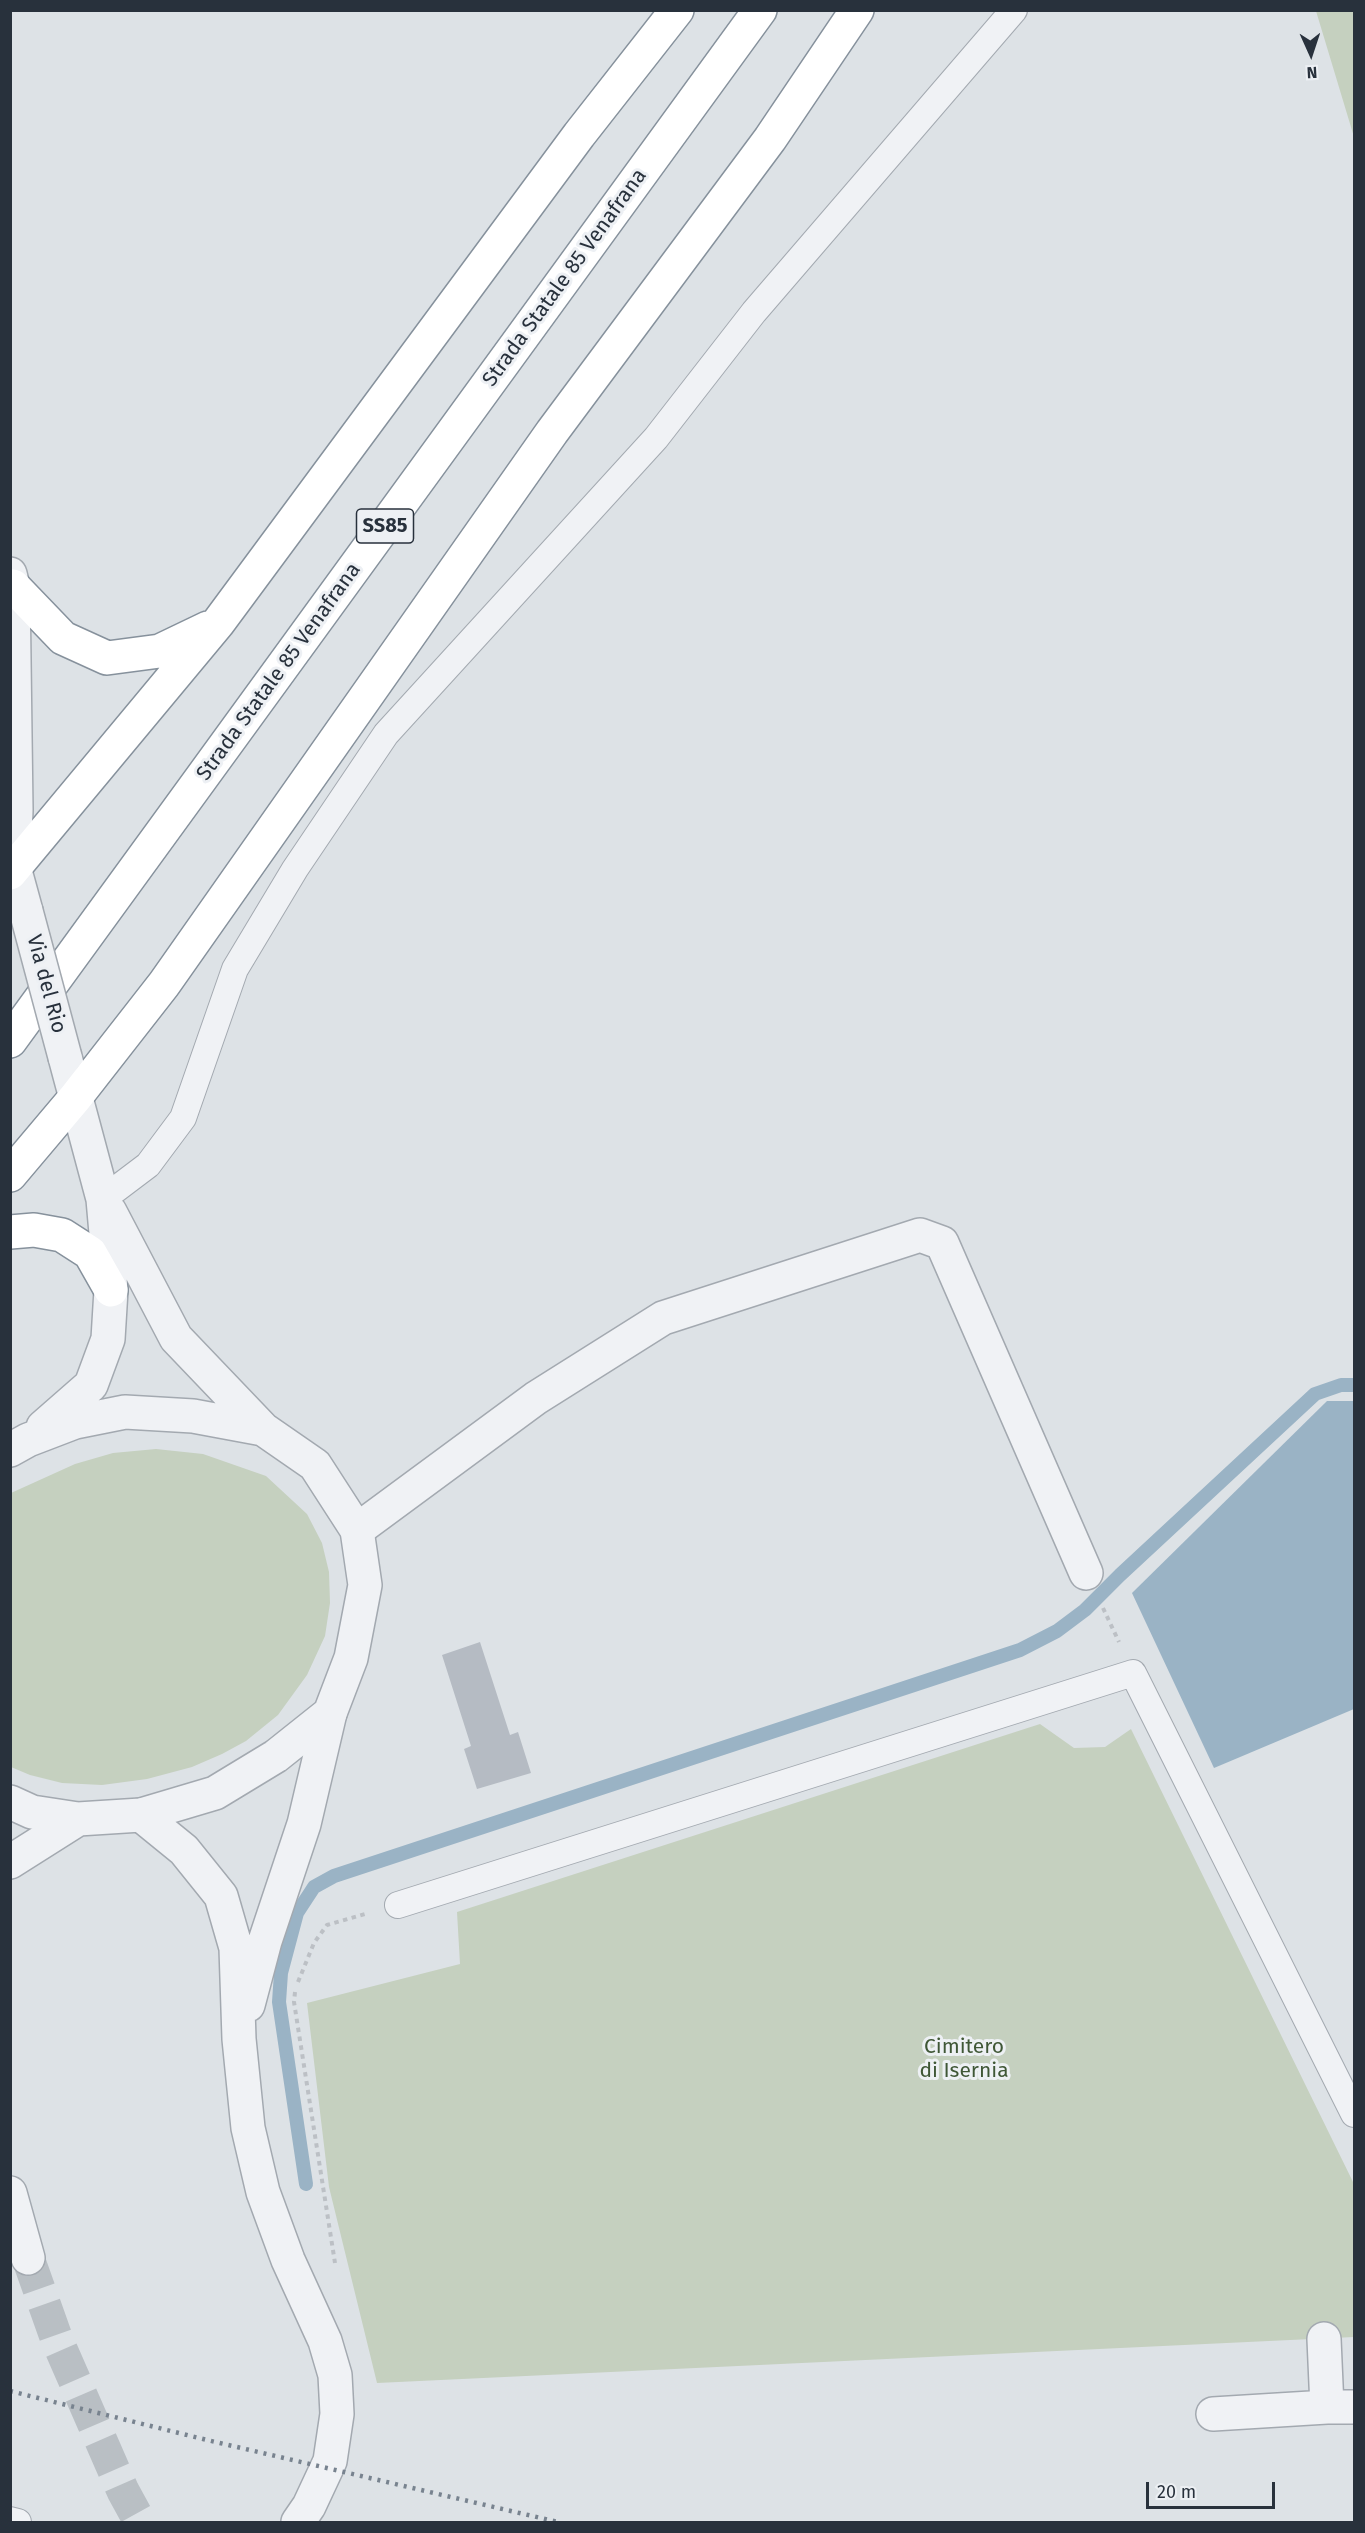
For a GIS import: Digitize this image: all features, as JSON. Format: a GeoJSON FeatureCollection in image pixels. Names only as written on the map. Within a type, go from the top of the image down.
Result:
{"type":"FeatureCollection","features":[{"type":"Feature","properties":{"kind":"highway"},"geometry":{"type":"LineString","coordinates":[[12,869],[218,623],[579,135],[677,10]]}},
{"type":"Feature","properties":{"kind":"highway","name":"Strada Statale 85 Venafrana"},"geometry":{"type":"LineString","coordinates":[[10,1041],[760,10]]}},
{"type":"Feature","properties":{"kind":"highway"},"geometry":{"type":"LineString","coordinates":[[10,1175],[75,1098],[164,984],[545,442],[771,139],[857,10]]}},
{"type":"Feature","properties":{"kind":"highway"},"geometry":{"type":"LineString","coordinates":[[12,580],[63,638],[107,658],[160,651],[218,623]]}},
{"type":"Feature","properties":{"kind":"highway"},"geometry":{"type":"LineString","coordinates":[[10,1232],[34,1230],[62,1235],[90,1253],[111,1290]]}},
{"type":"Feature","properties":{"kind":"street","name":"Via del Rio"},"geometry":{"type":"LineString","coordinates":[[12,580],[16,810],[12,869],[26,912],[103,1199],[111,1290],[108,1340],[91,1385],[19,1445]]}},
{"type":"Feature","properties":{"kind":"street","name":"Via del Rio"},"geometry":{"type":"LineString","coordinates":[[103,1199],[176,1338],[263,1429]]}},
{"type":"Feature","properties":{"kind":"street"},"geometry":{"type":"LineString","coordinates":[[357,1530],[536,1398],[663,1318],[920,1235],[942,1243],[1086,1573]]}},
{"type":"Feature","properties":{"kind":"street"},"geometry":{"type":"LineString","coordinates":[[19,1445],[75,1422],[125,1412],[193,1416],[263,1429],[315,1465],[357,1530],[365,1585],[351,1658],[330,1713],[304,1824],[265,1941],[239,2039]]}},
{"type":"Feature","properties":{"kind":"street"},"geometry":{"type":"LineString","coordinates":[[10,1802],[32,1812],[78,1819],[141,1815],[215,1793],[276,1756],[330,1713]]}},
{"type":"Feature","properties":{"kind":"street"},"geometry":{"type":"LineString","coordinates":[[141,1815],[184,1850],[221,1896],[236,1948],[239,2039],[248,2128],[262,2192],[288,2260],[326,2341],[335,2375],[337,2414],[330,2461],[309,2506],[298,2523]]}},
{"type":"Feature","properties":{"kind":"street"},"geometry":{"type":"LineString","coordinates":[[10,1862],[78,1819]]}},
{"type":"Feature","properties":{"kind":"street"},"geometry":{"type":"LineString","coordinates":[[10,2193],[28,2259]]}},
{"type":"Feature","properties":{"kind":"street"},"geometry":{"type":"LineString","coordinates":[[1213,2414],[1341,2407],[1324,2339]]}},
{"type":"Feature","properties":{"kind":"lane"},"geometry":{"type":"LineString","coordinates":[[103,1199],[148,1166],[183,1118],[235,969],[295,869],[386,734],[656,438],[754,312],[1014,10]]}},
{"type":"Feature","properties":{"kind":"lane"},"geometry":{"type":"LineString","coordinates":[[398,1905],[1133,1673],[1354,2114]]}},
{"type":"Feature","properties":{"kind":"lane"},"geometry":{"type":"LineString","coordinates":[[10,2520],[18,2523]]}},
{"type":"Feature","properties":{"kind":"path"},"geometry":{"type":"LineString","coordinates":[[336,2272],[294,2002],[296,1988],[309,1952],[327,1925],[398,1905]]}},
{"type":"Feature","properties":{"kind":"green space"},"geometry":{"type":"Polygon","coordinates":[[[1316,11],[1354,11],[1354,137],[1316,11]]]}},
{"type":"Feature","properties":{"kind":"green space"},"geometry":{"type":"Polygon","coordinates":[[[156,1449],[203,1454],[266,1476],[307,1514],[322,1543],[329,1572],[330,1603],[325,1636],[307,1675],[278,1715],[246,1741],[222,1754],[192,1767],[147,1779],[102,1785],[62,1783],[30,1775],[11,1767],[11,1493],[75,1464],[113,1453],[156,1449]]]}},
{"type":"Feature","properties":{"kind":"green space","name":"Cimitero di Isernia"},"geometry":{"type":"Polygon","coordinates":[[[1040,1724],[1074,1748],[1105,1747],[1131,1729],[1354,2184],[1354,2337],[377,2383],[329,2187],[307,2003],[460,1964],[457,1912],[1040,1724]]]}},
{"type":"Feature","properties":{"kind":"water"},"geometry":{"type":"Polygon","coordinates":[[[1327,1401],[1354,1401],[1354,1709],[1214,1768],[1132,1593],[1327,1401]]]}},
{"type":"Feature","properties":{"kind":"building"},"geometry":{"type":"Polygon","coordinates":[[[480,1642],[510,1735],[518,1732],[531,1773],[477,1789],[464,1749],[471,1746],[442,1655],[480,1642]]]}},
{"type":"Feature","properties":{"kind":"waterway"},"geometry":{"type":"LineString","coordinates":[[306,2184],[279,2002],[281,1973],[297,1913],[314,1887],[334,1876],[1020,1650],[1057,1631],[1085,1610],[1315,1394],[1341,1385],[1354,1385]]}},
{"type":"Feature","properties":{"kind":"tunnel"},"geometry":{"type":"LineString","coordinates":[[28,2258],[57,2340],[123,2491],[140,2522]]}},
{"type":"Feature","properties":{"kind":"railway"},"geometry":{"type":"LineString","coordinates":[[10,2391],[207,2440],[558,2522]]}}]}
